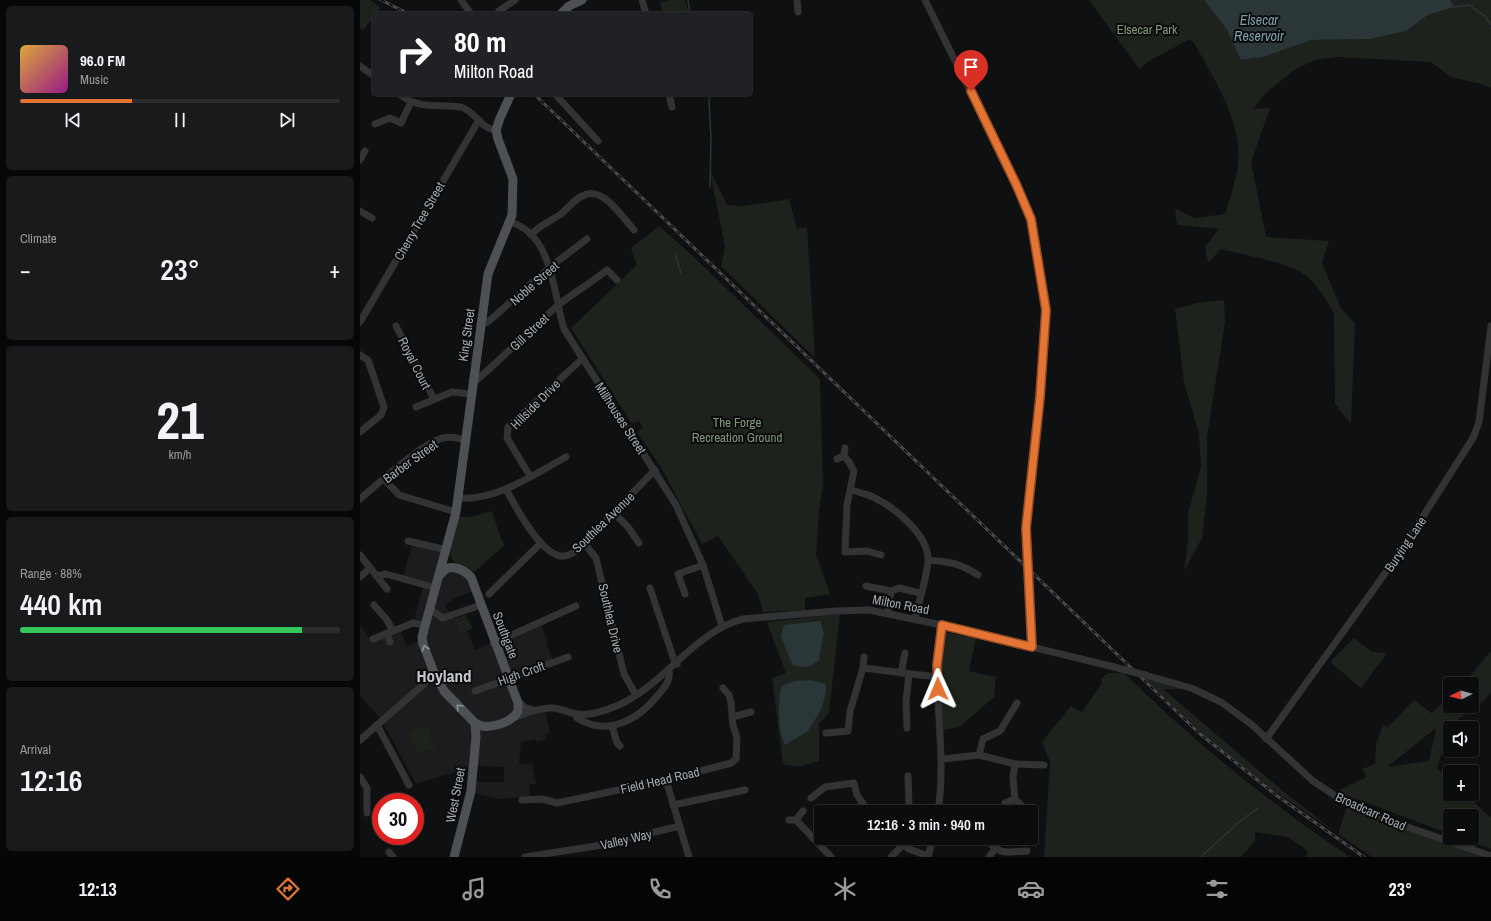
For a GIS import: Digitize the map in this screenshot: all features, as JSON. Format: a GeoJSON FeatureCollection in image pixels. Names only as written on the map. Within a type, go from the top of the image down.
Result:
{"type":"FeatureCollection","features":[{"type":"Feature","properties":{"kind":"main road"},"geometry":{"type":"LineString","coordinates":[[562,12],[568,3],[582,0]]}},
{"type":"Feature","properties":{"kind":"main road"},"geometry":{"type":"LineString","coordinates":[[496,130],[510,96]]}},
{"type":"Feature","properties":{"kind":"main road","name":"King Street"},"geometry":{"type":"LineString","coordinates":[[475,723],[444,691],[433,670],[423,644],[425,625],[441,574],[459,498],[470,394],[488,274],[510,222],[513,209],[513,179],[496,130]]}},
{"type":"Feature","properties":{"kind":"main road"},"geometry":{"type":"LineString","coordinates":[[441,574],[446,568],[454,567],[449,560],[447,550]]}},
{"type":"Feature","properties":{"kind":"main road","name":"Southgate"},"geometry":{"type":"LineString","coordinates":[[454,567],[472,577],[494,643],[516,699]]}},
{"type":"Feature","properties":{"kind":"main road"},"geometry":{"type":"LineString","coordinates":[[511,719],[518,711],[516,699]]}},
{"type":"Feature","properties":{"kind":"main road","name":"Milton Road"},"geometry":{"type":"LineString","coordinates":[[489,726],[511,719]]}},
{"type":"Feature","properties":{"kind":"main road"},"geometry":{"type":"LineString","coordinates":[[475,723],[480,726],[489,726]]}},
{"type":"Feature","properties":{"kind":"main road","name":"West Street"},"geometry":{"type":"LineString","coordinates":[[454,857],[471,791],[476,737],[475,723]]}},
{"type":"Feature","properties":{"kind":"main road"},"geometry":{"type":"LineString","coordinates":[[476,737],[489,726]]}},
{"type":"Feature","properties":{"kind":"street"},"geometry":{"type":"LineString","coordinates":[[461,0],[470,12]]}},
{"type":"Feature","properties":{"kind":"street"},"geometry":{"type":"LineString","coordinates":[[499,11],[515,0]]}},
{"type":"Feature","properties":{"kind":"street"},"geometry":{"type":"LineString","coordinates":[[642,0],[645,12]]}},
{"type":"Feature","properties":{"kind":"street"},"geometry":{"type":"LineString","coordinates":[[797,0],[798,12]]}},
{"type":"Feature","properties":{"kind":"street"},"geometry":{"type":"LineString","coordinates":[[925,0],[1016,184],[1031,219],[1039,265],[1046,310],[1040,397],[1026,528],[1032,647]]}},
{"type":"Feature","properties":{"kind":"street"},"geometry":{"type":"LineString","coordinates":[[360,66],[372,75]]}},
{"type":"Feature","properties":{"kind":"street"},"geometry":{"type":"LineString","coordinates":[[402,96],[411,102],[461,107],[471,112],[490,129],[496,130]]}},
{"type":"Feature","properties":{"kind":"street"},"geometry":{"type":"LineString","coordinates":[[556,96],[598,141]]}},
{"type":"Feature","properties":{"kind":"street"},"geometry":{"type":"LineString","coordinates":[[669,96],[672,107]]}},
{"type":"Feature","properties":{"kind":"street"},"geometry":{"type":"LineString","coordinates":[[375,124],[390,118],[401,123],[411,102]]}},
{"type":"Feature","properties":{"kind":"street","name":"Cherry Tree Street"},"geometry":{"type":"LineString","coordinates":[[360,322],[479,120]]}},
{"type":"Feature","properties":{"kind":"street"},"geometry":{"type":"LineString","coordinates":[[360,160],[365,151]]}},
{"type":"Feature","properties":{"kind":"street"},"geometry":{"type":"LineString","coordinates":[[531,235],[582,196],[594,193],[606,199],[634,230]]}},
{"type":"Feature","properties":{"kind":"street"},"geometry":{"type":"LineString","coordinates":[[360,211],[372,218]]}},
{"type":"Feature","properties":{"kind":"street","name":"Millhouses Street"},"geometry":{"type":"LineString","coordinates":[[510,222],[519,226],[531,235],[544,252],[550,267],[564,329],[676,505],[703,565],[722,626]]}},
{"type":"Feature","properties":{"kind":"street","name":"Noble Street"},"geometry":{"type":"LineString","coordinates":[[480,324],[488,322],[550,267],[587,239]]}},
{"type":"Feature","properties":{"kind":"street","name":"Gill Street"},"geometry":{"type":"LineString","coordinates":[[472,380],[479,379],[558,306],[587,283],[593,281],[607,270],[617,280]]}},
{"type":"Feature","properties":{"kind":"street","name":"Royal Court"},"geometry":{"type":"LineString","coordinates":[[396,326],[434,399]]}},
{"type":"Feature","properties":{"kind":"street","name":"Burying Lane"},"geometry":{"type":"LineString","coordinates":[[1266,739],[1399,554],[1473,438],[1479,422],[1491,326]]}},
{"type":"Feature","properties":{"kind":"street"},"geometry":{"type":"LineString","coordinates":[[360,356],[368,360],[384,407],[381,415],[360,432]]}},
{"type":"Feature","properties":{"kind":"street","name":"Hillside Drive"},"geometry":{"type":"LineString","coordinates":[[530,476],[508,438],[508,427],[582,359]]}},
{"type":"Feature","properties":{"kind":"street"},"geometry":{"type":"LineString","coordinates":[[416,407],[452,392],[470,394]]}},
{"type":"Feature","properties":{"kind":"street","name":"Barber Street"},"geometry":{"type":"LineString","coordinates":[[360,499],[412,456],[438,440],[451,437],[465,440]]}},
{"type":"Feature","properties":{"kind":"street"},"geometry":{"type":"LineString","coordinates":[[845,448],[844,456],[854,471],[847,505],[845,552],[867,550],[881,555]]}},
{"type":"Feature","properties":{"kind":"street"},"geometry":{"type":"LineString","coordinates":[[837,459],[844,456]]}},
{"type":"Feature","properties":{"kind":"street"},"geometry":{"type":"LineString","coordinates":[[459,498],[477,497],[506,489],[566,457]]}},
{"type":"Feature","properties":{"kind":"street","name":"Southlea Avenue"},"geometry":{"type":"LineString","coordinates":[[506,489],[517,510],[541,543],[553,553],[564,556],[577,550],[655,470]]}},
{"type":"Feature","properties":{"kind":"street"},"geometry":{"type":"LineString","coordinates":[[384,479],[399,495],[456,512]]}},
{"type":"Feature","properties":{"kind":"street"},"geometry":{"type":"LineString","coordinates":[[851,490],[874,497],[902,517],[922,537],[927,548],[928,560],[915,619]]}},
{"type":"Feature","properties":{"kind":"street"},"geometry":{"type":"LineString","coordinates":[[614,513],[628,527],[639,543]]}},
{"type":"Feature","properties":{"kind":"street"},"geometry":{"type":"LineString","coordinates":[[408,541],[447,550]]}},
{"type":"Feature","properties":{"kind":"street"},"geometry":{"type":"LineString","coordinates":[[489,594],[541,543]]}},
{"type":"Feature","properties":{"kind":"street","name":"Southlea Drive"},"geometry":{"type":"LineString","coordinates":[[584,543],[596,558],[624,674],[636,695]]}},
{"type":"Feature","properties":{"kind":"street"},"geometry":{"type":"LineString","coordinates":[[360,555],[387,589]]}},
{"type":"Feature","properties":{"kind":"street"},"geometry":{"type":"LineString","coordinates":[[928,560],[950,562],[962,565],[978,575]]}},
{"type":"Feature","properties":{"kind":"street"},"geometry":{"type":"LineString","coordinates":[[685,594],[678,574],[703,565]]}},
{"type":"Feature","properties":{"kind":"street"},"geometry":{"type":"LineString","coordinates":[[360,577],[370,568]]}},
{"type":"Feature","properties":{"kind":"street"},"geometry":{"type":"LineString","coordinates":[[377,576],[386,574],[436,588]]}},
{"type":"Feature","properties":{"kind":"street"},"geometry":{"type":"LineString","coordinates":[[866,586],[891,591],[899,588],[920,593]]}},
{"type":"Feature","properties":{"kind":"street"},"geometry":{"type":"LineString","coordinates":[[650,588],[674,660],[677,664]]}},
{"type":"Feature","properties":{"kind":"street"},"geometry":{"type":"LineString","coordinates":[[888,613],[891,591]]}},
{"type":"Feature","properties":{"kind":"street"},"geometry":{"type":"LineString","coordinates":[[374,605],[387,620],[390,632],[390,642]]}},
{"type":"Feature","properties":{"kind":"street"},"geometry":{"type":"LineString","coordinates":[[430,609],[443,618],[481,605]]}},
{"type":"Feature","properties":{"kind":"street"},"geometry":{"type":"LineString","coordinates":[[494,643],[576,606]]}},
{"type":"Feature","properties":{"kind":"street","name":"Milton Road"},"geometry":{"type":"LineString","coordinates":[[511,719],[533,710],[557,708],[576,714],[603,711],[636,695],[669,671],[722,626],[743,619],[862,610],[888,613],[942,625],[1114,667],[1191,688],[1221,702],[1251,724],[1266,739]]}},
{"type":"Feature","properties":{"kind":"street"},"geometry":{"type":"LineString","coordinates":[[373,639],[413,623],[425,625]]}},
{"type":"Feature","properties":{"kind":"street"},"geometry":{"type":"LineString","coordinates":[[939,805],[942,790],[943,759],[937,677],[942,625]]}},
{"type":"Feature","properties":{"kind":"street"},"geometry":{"type":"LineString","coordinates":[[905,653],[908,728]]}},
{"type":"Feature","properties":{"kind":"street","name":"High Croft"},"geometry":{"type":"LineString","coordinates":[[475,691],[568,657]]}},
{"type":"Feature","properties":{"kind":"street"},"geometry":{"type":"LineString","coordinates":[[826,732],[848,731],[850,711],[863,668],[864,657]]}},
{"type":"Feature","properties":{"kind":"street"},"geometry":{"type":"LineString","coordinates":[[863,668],[937,677]]}},
{"type":"Feature","properties":{"kind":"street"},"geometry":{"type":"LineString","coordinates":[[360,740],[424,684],[433,670]]}},
{"type":"Feature","properties":{"kind":"street","name":"Milton Road"},"geometry":{"type":"LineString","coordinates":[[576,714],[577,718],[590,724],[612,726],[626,722],[638,716],[650,705],[668,681],[669,671]]}},
{"type":"Feature","properties":{"kind":"street"},"geometry":{"type":"LineString","coordinates":[[424,684],[436,685],[444,691]]}},
{"type":"Feature","properties":{"kind":"street","name":"Field Head Road"},"geometry":{"type":"LineString","coordinates":[[522,800],[541,797],[557,803],[666,780],[731,763],[736,759],[737,738],[729,695],[723,688]]}},
{"type":"Feature","properties":{"kind":"street"},"geometry":{"type":"LineString","coordinates":[[516,699],[525,708],[533,710]]}},
{"type":"Feature","properties":{"kind":"street"},"geometry":{"type":"LineString","coordinates":[[980,755],[983,739],[1000,731],[1017,702]]}},
{"type":"Feature","properties":{"kind":"street"},"geometry":{"type":"LineString","coordinates":[[732,717],[751,712]]}},
{"type":"Feature","properties":{"kind":"street"},"geometry":{"type":"LineString","coordinates":[[377,725],[410,785]]}},
{"type":"Feature","properties":{"kind":"street"},"geometry":{"type":"LineString","coordinates":[[612,726],[617,743],[620,746]]}},
{"type":"Feature","properties":{"kind":"street","name":"Broadcarr Road"},"geometry":{"type":"LineString","coordinates":[[1266,739],[1312,781],[1334,795],[1399,824],[1491,856]]}},
{"type":"Feature","properties":{"kind":"street"},"geometry":{"type":"LineString","coordinates":[[943,759],[980,755],[1015,764],[1044,765]]}},
{"type":"Feature","properties":{"kind":"street"},"geometry":{"type":"LineString","coordinates":[[1015,764],[1013,778],[1015,799],[1021,805]]}},
{"type":"Feature","properties":{"kind":"street"},"geometry":{"type":"LineString","coordinates":[[908,776],[909,805]]}},
{"type":"Feature","properties":{"kind":"street"},"geometry":{"type":"LineString","coordinates":[[360,777],[367,788],[367,813]]}},
{"type":"Feature","properties":{"kind":"street"},"geometry":{"type":"LineString","coordinates":[[666,780],[689,857]]}},
{"type":"Feature","properties":{"kind":"street"},"geometry":{"type":"LineString","coordinates":[[811,798],[825,787],[854,783],[857,795],[863,805]]}},
{"type":"Feature","properties":{"kind":"street"},"geometry":{"type":"LineString","coordinates":[[674,805],[745,790]]}},
{"type":"Feature","properties":{"kind":"street"},"geometry":{"type":"LineString","coordinates":[[1005,803],[1015,799]]}},
{"type":"Feature","properties":{"kind":"street"},"geometry":{"type":"LineString","coordinates":[[803,811],[793,820],[831,857]]}},
{"type":"Feature","properties":{"kind":"street","name":"Valley Way"},"geometry":{"type":"LineString","coordinates":[[525,857],[567,854],[680,826]]}},
{"type":"Feature","properties":{"kind":"street"},"geometry":{"type":"LineString","coordinates":[[891,857],[903,845],[909,849],[928,856],[931,845]]}},
{"type":"Feature","properties":{"kind":"street"},"geometry":{"type":"LineString","coordinates":[[991,845],[995,850],[1003,852],[1027,851]]}},
{"type":"Feature","properties":{"kind":"street"},"geometry":{"type":"LineString","coordinates":[[989,857],[995,850]]}},
{"type":"Feature","properties":{"kind":"shaded area"},"geometry":{"type":"Polygon","coordinates":[[[413,542],[445,551],[446,564],[461,570],[476,590],[452,599],[452,602],[447,603],[445,608],[453,614],[460,635],[468,632],[475,650],[492,642],[494,647],[541,625],[553,660],[512,674],[522,700],[537,712],[545,710],[550,733],[545,734],[546,739],[537,742],[536,739],[521,742],[519,763],[523,765],[532,763],[536,784],[529,784],[530,796],[499,799],[475,793],[477,782],[504,782],[504,767],[477,766],[416,784],[381,719],[360,696],[360,625],[371,640],[399,628],[407,646],[418,641],[420,627],[415,616],[424,582],[403,577],[413,542]]]}},
{"type":"Feature","properties":{"kind":"green space"},"geometry":{"type":"Polygon","coordinates":[[[360,0],[370,0],[381,8],[376,12],[372,12],[372,19],[363,30],[360,28],[360,0]]]}},
{"type":"Feature","properties":{"kind":"green space"},"geometry":{"type":"Polygon","coordinates":[[[668,0],[685,0],[688,12],[662,12],[660,3],[668,0]]]}},
{"type":"Feature","properties":{"kind":"green space","name":"Elsecar Park"},"geometry":{"type":"Polygon","coordinates":[[[1089,0],[1204,0],[1227,30],[1242,60],[1264,57],[1311,40],[1371,39],[1406,31],[1428,15],[1454,7],[1450,0],[1491,0],[1491,88],[1482,84],[1451,77],[1431,62],[1337,57],[1314,60],[1293,71],[1267,92],[1253,109],[1270,108],[1251,162],[1266,237],[1329,241],[1322,263],[1341,308],[1355,324],[1351,424],[1335,404],[1334,314],[1325,298],[1313,282],[1304,274],[1286,266],[1264,259],[1221,249],[1208,263],[1205,247],[1219,229],[1177,225],[1175,209],[1195,218],[1225,214],[1235,179],[1239,153],[1236,131],[1227,105],[1194,43],[1190,39],[1147,62],[1140,70],[1089,0]]]}},
{"type":"Feature","properties":{"kind":"green space"},"geometry":{"type":"Polygon","coordinates":[[[710,171],[727,205],[744,206],[789,199],[797,229],[807,227],[815,358],[721,266],[725,246],[710,171]]]}},
{"type":"Feature","properties":{"kind":"green space","name":"The Forge Recreation Ground"},"geometry":{"type":"Polygon","coordinates":[[[659,226],[696,259],[820,379],[823,485],[819,510],[816,554],[830,594],[805,598],[805,610],[763,612],[758,594],[718,536],[702,544],[662,469],[637,432],[643,428],[639,421],[632,424],[571,328],[637,265],[631,248],[659,226]]]}},
{"type":"Feature","properties":{"kind":"green space"},"geometry":{"type":"Polygon","coordinates":[[[1224,300],[1225,322],[1207,437],[1207,494],[1202,538],[1184,571],[1188,541],[1188,513],[1201,467],[1199,433],[1184,383],[1175,309],[1197,303],[1224,300]]]}},
{"type":"Feature","properties":{"kind":"green space"},"geometry":{"type":"Polygon","coordinates":[[[492,511],[501,539],[505,545],[474,572],[455,562],[452,558],[452,541],[459,517],[471,517],[492,511]]]}},
{"type":"Feature","properties":{"kind":"green space"},"geometry":{"type":"Polygon","coordinates":[[[840,614],[829,713],[819,724],[819,761],[797,767],[783,764],[772,678],[786,673],[767,622],[840,614]]]}},
{"type":"Feature","properties":{"kind":"green space"},"geometry":{"type":"Polygon","coordinates":[[[465,615],[473,628],[460,635],[454,619],[465,615]]]}},
{"type":"Feature","properties":{"kind":"green space"},"geometry":{"type":"Polygon","coordinates":[[[939,631],[976,638],[969,671],[996,677],[994,697],[959,727],[940,731],[933,669],[939,631]]]}},
{"type":"Feature","properties":{"kind":"green space"},"geometry":{"type":"Polygon","coordinates":[[[1354,638],[1372,652],[1387,653],[1361,688],[1330,662],[1354,638]]]}},
{"type":"Feature","properties":{"kind":"green space"},"geometry":{"type":"Polygon","coordinates":[[[1491,651],[1491,692],[1479,704],[1479,677],[1469,677],[1491,651]]]}},
{"type":"Feature","properties":{"kind":"green space"},"geometry":{"type":"Polygon","coordinates":[[[1108,673],[1124,673],[1177,723],[1232,770],[1290,815],[1350,857],[1306,857],[1308,851],[1288,837],[1255,832],[1255,841],[1241,857],[1044,857],[1050,762],[1042,742],[1071,706],[1082,712],[1102,683],[1101,679],[1108,673]]]}},
{"type":"Feature","properties":{"kind":"green space"},"geometry":{"type":"Polygon","coordinates":[[[1144,678],[1183,689],[1163,689],[1284,792],[1338,834],[1276,792],[1216,746],[1144,678]]]}},
{"type":"Feature","properties":{"kind":"green space"},"geometry":{"type":"Polygon","coordinates":[[[1414,700],[1431,713],[1443,703],[1443,713],[1467,713],[1455,721],[1443,721],[1443,749],[1437,768],[1443,774],[1443,801],[1473,801],[1491,818],[1491,849],[1479,845],[1479,809],[1443,809],[1443,831],[1343,794],[1339,790],[1367,777],[1362,769],[1375,764],[1376,744],[1383,725],[1388,727],[1414,700]],[[1435,729],[1387,767],[1429,761],[1436,729],[1435,729]]]}},
{"type":"Feature","properties":{"kind":"green space"},"geometry":{"type":"Polygon","coordinates":[[[428,725],[433,740],[429,741],[430,744],[434,743],[436,749],[417,752],[408,732],[428,725]]]}},
{"type":"Feature","properties":{"kind":"green space"},"geometry":{"type":"Polygon","coordinates":[[[1347,806],[1443,842],[1443,845],[1451,845],[1483,857],[1372,857],[1338,834],[1347,806]]]}},
{"type":"Feature","properties":{"kind":"water","name":"Elsecar Reservoir"},"geometry":{"type":"Polygon","coordinates":[[[1204,0],[1450,0],[1454,7],[1428,15],[1406,31],[1371,39],[1311,40],[1264,57],[1241,60],[1227,30],[1204,0]]]}},
{"type":"Feature","properties":{"kind":"water"},"geometry":{"type":"Polygon","coordinates":[[[820,621],[824,633],[819,658],[820,660],[803,667],[792,664],[781,637],[784,625],[820,621]]]}},
{"type":"Feature","properties":{"kind":"water"},"geometry":{"type":"Polygon","coordinates":[[[811,680],[826,684],[826,692],[821,710],[808,731],[785,745],[781,732],[779,716],[779,700],[782,686],[794,681],[811,680]]]}},
{"type":"Feature","properties":{"kind":"waterway"},"geometry":{"type":"LineString","coordinates":[[688,0],[690,12]]}},
{"type":"Feature","properties":{"kind":"waterway"},"geometry":{"type":"LineString","coordinates":[[1454,7],[1469,5],[1485,16],[1491,25]]}},
{"type":"Feature","properties":{"kind":"waterway"},"geometry":{"type":"LineString","coordinates":[[710,96],[710,187]]}},
{"type":"Feature","properties":{"kind":"waterway"},"geometry":{"type":"LineString","coordinates":[[675,254],[681,273]]}},
{"type":"Feature","properties":{"kind":"waterway"},"geometry":{"type":"LineString","coordinates":[[1201,857],[1239,822],[1258,808]]}},
{"type":"Feature","properties":{"kind":"railway"},"geometry":{"type":"LineString","coordinates":[[381,0],[405,12]]}},
{"type":"Feature","properties":{"kind":"railway"},"geometry":{"type":"LineString","coordinates":[[536,96],[1199,733],[1276,795],[1364,857]]}},
{"type":"Feature","properties":{"kind":"district","name":"Hoyland"},"geometry":{"type":"Point","coordinates":[444,676]}},
{"type":"Feature","properties":{"kind":"route"},"geometry":{"type":"LineString","coordinates":[[938,689],[937,665],[940,651],[942,625],[1032,647],[1026,528],[1040,397],[1046,310],[1031,219],[1016,184],[971,91]]}}]}
